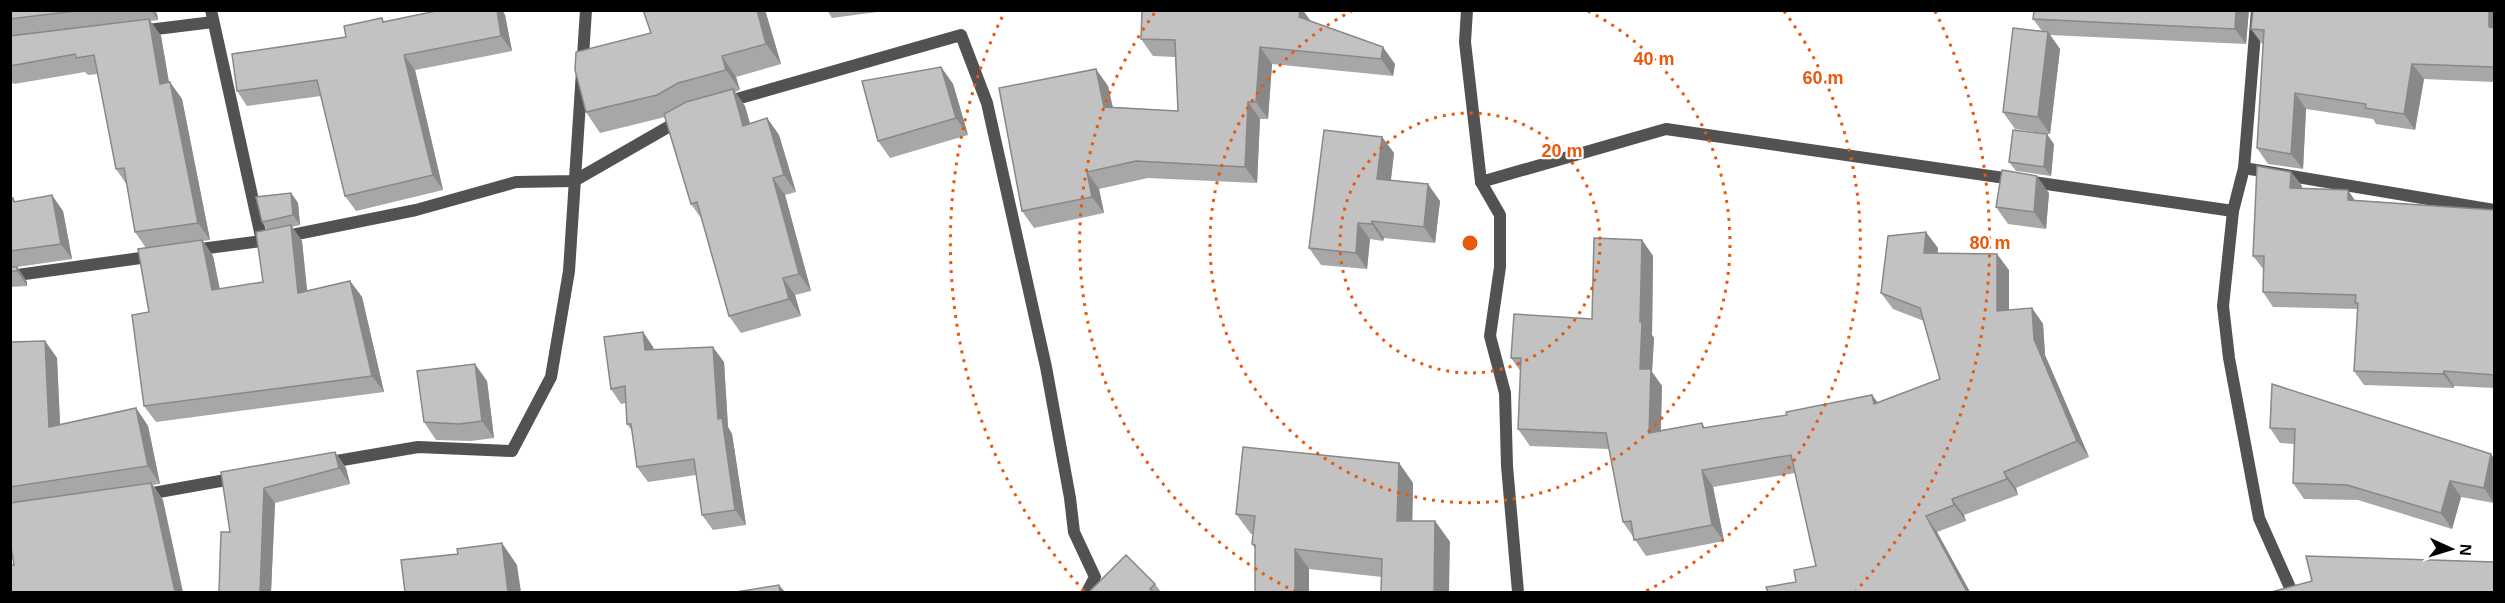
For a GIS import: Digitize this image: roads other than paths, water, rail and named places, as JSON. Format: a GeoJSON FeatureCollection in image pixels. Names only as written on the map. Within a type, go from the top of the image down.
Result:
{"type":"FeatureCollection","features":[{"type":"Feature","properties":{"kind":"street"},"geometry":{"type":"LineString","coordinates":[[315,465],[418,447],[512,451],[550,377],[570,271],[586,10]]}},
{"type":"Feature","properties":{"kind":"street"},"geometry":{"type":"LineString","coordinates":[[1467,10],[1465,42],[1481,182],[1500,215],[1500,267],[1490,336],[1505,393],[1518,592]]}},
{"type":"Feature","properties":{"kind":"street"},"geometry":{"type":"LineString","coordinates":[[2257,10],[2244,168],[2233,211],[2223,306],[2229,358],[2259,518],[2292,592]]}},
{"type":"Feature","properties":{"kind":"street"},"geometry":{"type":"LineString","coordinates":[[130,32],[212,16],[262,241]]}},
{"type":"Feature","properties":{"kind":"street"},"geometry":{"type":"LineString","coordinates":[[718,105],[961,35],[987,103],[1046,367],[1074,532],[1095,577],[1088,592]]}},
{"type":"Feature","properties":{"kind":"street"},"geometry":{"type":"LineString","coordinates":[[10,276],[262,241],[416,210],[516,182],[574,181],[695,111]]}},
{"type":"Feature","properties":{"kind":"street"},"geometry":{"type":"LineString","coordinates":[[1481,182],[1666,129],[2233,211]]}},
{"type":"Feature","properties":{"kind":"street"},"geometry":{"type":"LineString","coordinates":[[2244,168],[2494,210]]}},
{"type":"Feature","properties":{"kind":"street"},"geometry":{"type":"LineString","coordinates":[[131,497],[245,477]]}}]}
